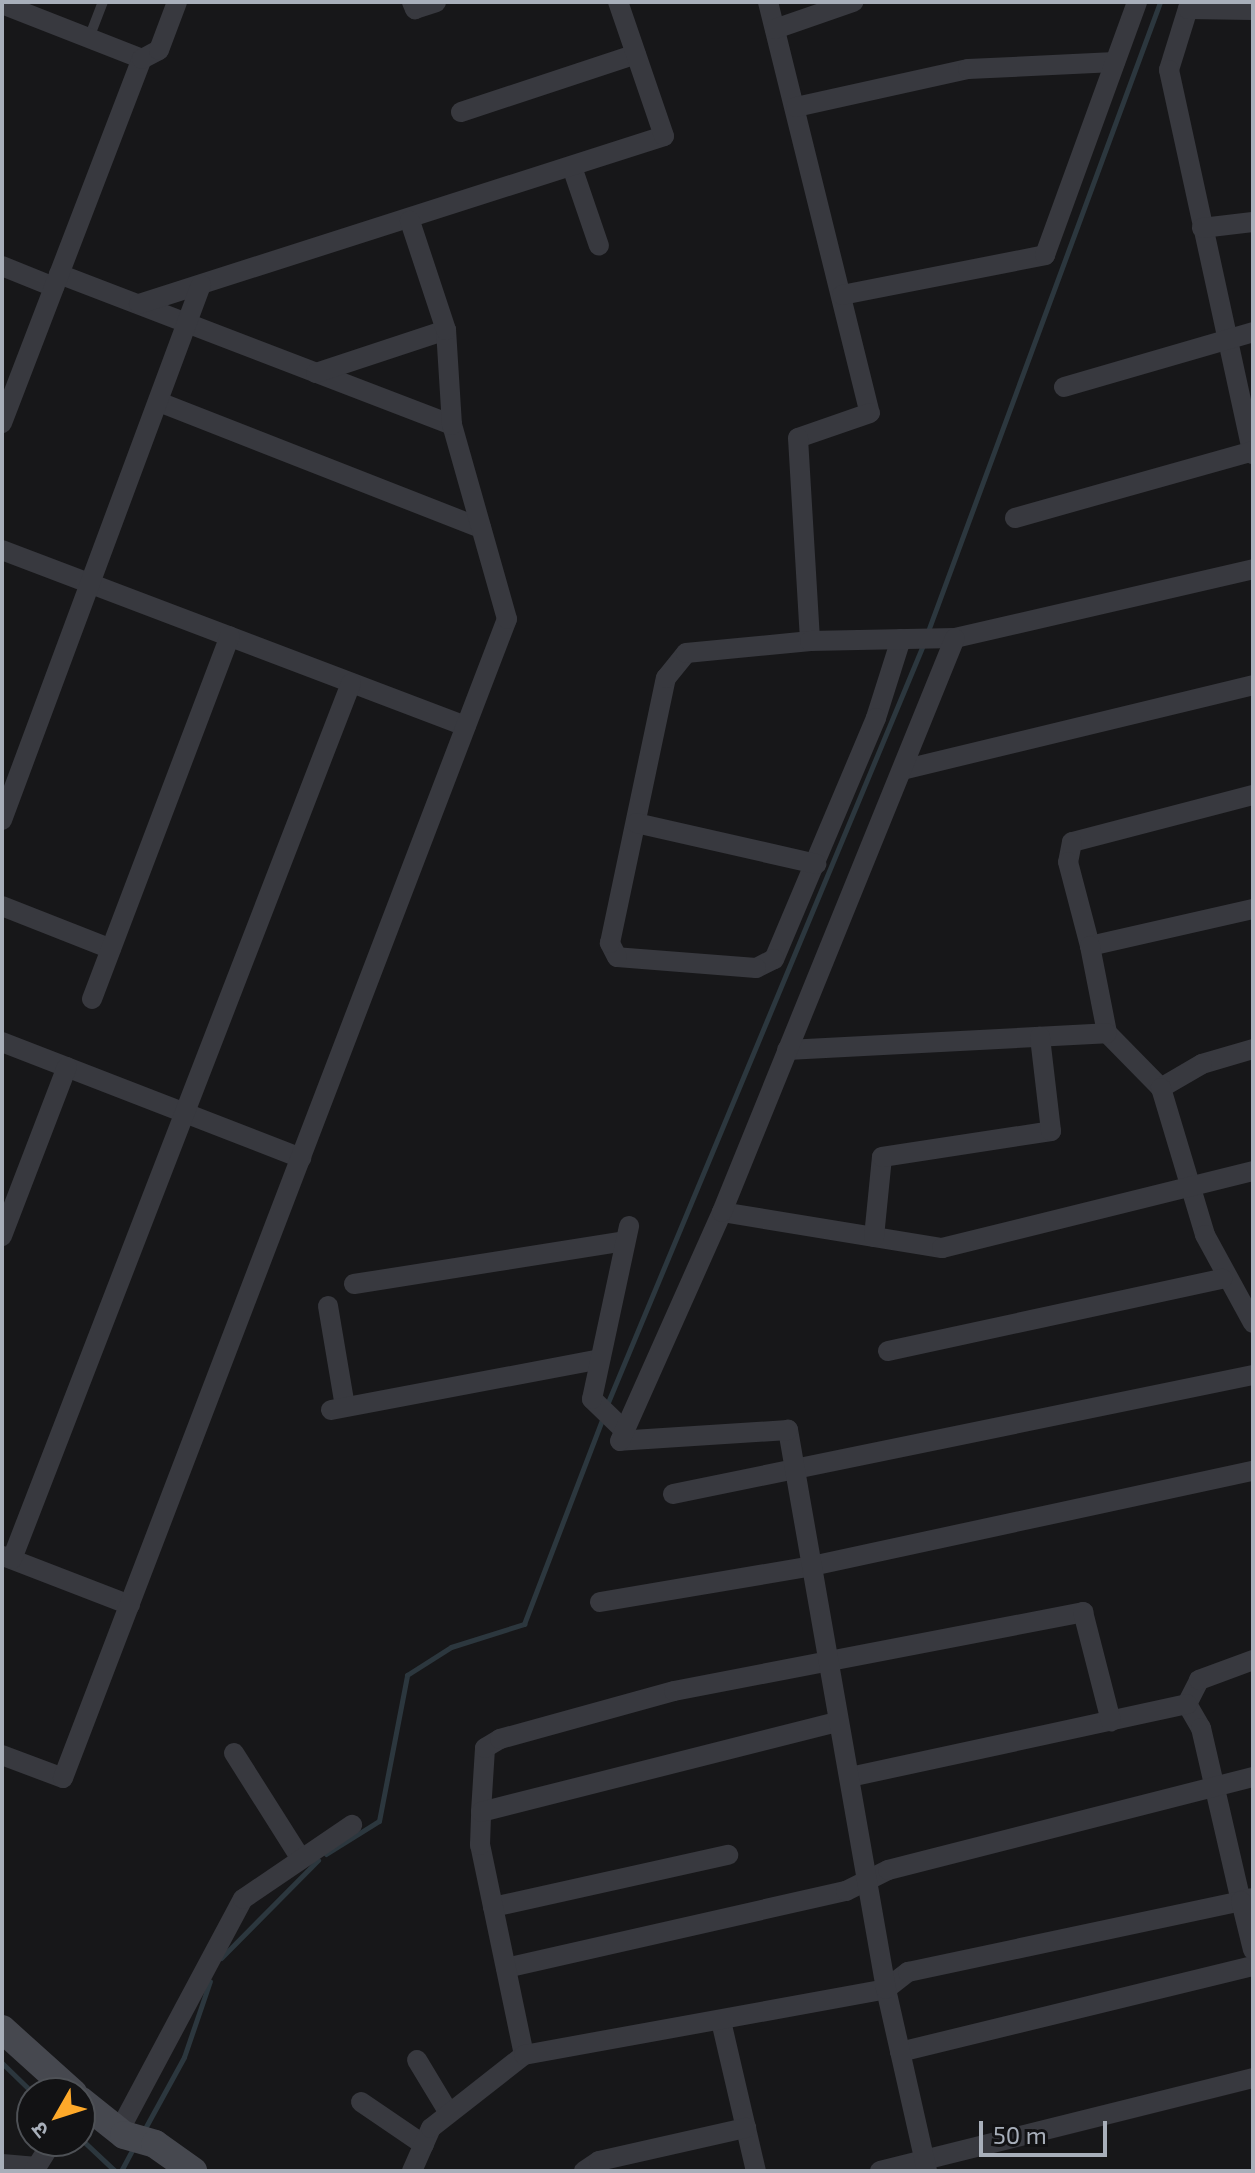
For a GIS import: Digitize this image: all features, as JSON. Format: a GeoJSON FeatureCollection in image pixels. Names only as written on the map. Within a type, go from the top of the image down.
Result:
{"type":"FeatureCollection","features":[{"type":"Feature","properties":{"kind":"street"},"geometry":{"type":"LineString","coordinates":[[2,423],[142,59],[159,50],[177,2]]}},
{"type":"Feature","properties":{"kind":"street"},"geometry":{"type":"LineString","coordinates":[[412,2],[415,9],[436,2]]}},
{"type":"Feature","properties":{"kind":"street"},"geometry":{"type":"LineString","coordinates":[[139,304],[410,221],[664,136],[618,2]]}},
{"type":"Feature","properties":{"kind":"street"},"geometry":{"type":"LineString","coordinates":[[768,2],[870,413],[798,438],[810,641]]}},
{"type":"Feature","properties":{"kind":"street"},"geometry":{"type":"LineString","coordinates":[[775,29],[853,2]]}},
{"type":"Feature","properties":{"kind":"street"},"geometry":{"type":"LineString","coordinates":[[842,295],[1045,255],[1137,2]]}},
{"type":"Feature","properties":{"kind":"street"},"geometry":{"type":"LineString","coordinates":[[2,4],[142,59]]}},
{"type":"Feature","properties":{"kind":"street"},"geometry":{"type":"LineString","coordinates":[[1015,518],[1253,452],[1169,70],[1189,5],[1253,10]]}},
{"type":"Feature","properties":{"kind":"street"},"geometry":{"type":"LineString","coordinates":[[461,112],[636,54]]}},
{"type":"Feature","properties":{"kind":"street"},"geometry":{"type":"LineString","coordinates":[[796,107],[968,69],[1115,62]]}},
{"type":"Feature","properties":{"kind":"street"},"geometry":{"type":"LineString","coordinates":[[572,167],[599,246]]}},
{"type":"Feature","properties":{"kind":"street"},"geometry":{"type":"LineString","coordinates":[[2,1755],[63,1778],[507,619],[452,425],[446,330],[410,221]]}},
{"type":"Feature","properties":{"kind":"street"},"geometry":{"type":"LineString","coordinates":[[1202,228],[1253,222]]}},
{"type":"Feature","properties":{"kind":"street"},"geometry":{"type":"LineString","coordinates":[[2,266],[139,304],[452,425]]}},
{"type":"Feature","properties":{"kind":"street"},"geometry":{"type":"LineString","coordinates":[[2,820],[93,584],[201,285]]}},
{"type":"Feature","properties":{"kind":"street"},"geometry":{"type":"LineString","coordinates":[[316,373],[446,330]]}},
{"type":"Feature","properties":{"kind":"street"},"geometry":{"type":"LineString","coordinates":[[1064,387],[1253,332]]}},
{"type":"Feature","properties":{"kind":"street"},"geometry":{"type":"LineString","coordinates":[[159,402],[481,528]]}},
{"type":"Feature","properties":{"kind":"street"},"geometry":{"type":"LineString","coordinates":[[2,550],[466,726]]}},
{"type":"Feature","properties":{"kind":"street"},"geometry":{"type":"LineString","coordinates":[[907,639],[774,959],[763,966],[617,957],[610,943],[672,663],[686,653],[810,641],[946,638],[1253,569]]}},
{"type":"Feature","properties":{"kind":"street"},"geometry":{"type":"LineString","coordinates":[[92,999],[230,636]]}},
{"type":"Feature","properties":{"kind":"street"},"geometry":{"type":"LineString","coordinates":[[925,2163],[886,1989],[850,1777],[836,1722],[830,1664],[788,1430],[620,1441],[722,1212],[902,770],[946,638]]}},
{"type":"Feature","properties":{"kind":"street"},"geometry":{"type":"LineString","coordinates":[[130,1605],[7,1557],[351,683]]}},
{"type":"Feature","properties":{"kind":"street"},"geometry":{"type":"LineString","coordinates":[[902,770],[1253,685]]}},
{"type":"Feature","properties":{"kind":"street"},"geometry":{"type":"LineString","coordinates":[[1253,795],[1072,842],[1068,862],[1090,946],[1107,1033],[1161,1088],[1222,1279],[1253,1323]]}},
{"type":"Feature","properties":{"kind":"street"},"geometry":{"type":"LineString","coordinates":[[636,823],[816,864]]}},
{"type":"Feature","properties":{"kind":"street"},"geometry":{"type":"LineString","coordinates":[[2,906],[111,949]]}},
{"type":"Feature","properties":{"kind":"street"},"geometry":{"type":"LineString","coordinates":[[1090,946],[1253,909]]}},
{"type":"Feature","properties":{"kind":"street"},"geometry":{"type":"LineString","coordinates":[[787,1050],[1107,1033]]}},
{"type":"Feature","properties":{"kind":"street"},"geometry":{"type":"LineString","coordinates":[[874,1237],[882,1157],[1051,1131],[1040,1037]]}},
{"type":"Feature","properties":{"kind":"street"},"geometry":{"type":"LineString","coordinates":[[2,1042],[301,1158]]}},
{"type":"Feature","properties":{"kind":"street"},"geometry":{"type":"LineString","coordinates":[[1161,1088],[1202,1064],[1253,1049]]}},
{"type":"Feature","properties":{"kind":"street"},"geometry":{"type":"LineString","coordinates":[[2,1236],[67,1067]]}},
{"type":"Feature","properties":{"kind":"street"},"geometry":{"type":"LineString","coordinates":[[722,1212],[942,1248],[1192,1189],[1253,1171]]}},
{"type":"Feature","properties":{"kind":"street"},"geometry":{"type":"LineString","coordinates":[[2,1177],[22,1185]]}},
{"type":"Feature","properties":{"kind":"street"},"geometry":{"type":"LineString","coordinates":[[354,1284],[627,1233],[592,1399],[625,1431]]}},
{"type":"Feature","properties":{"kind":"street"},"geometry":{"type":"LineString","coordinates":[[888,1351],[1222,1279]]}},
{"type":"Feature","properties":{"kind":"street"},"geometry":{"type":"LineString","coordinates":[[328,1306],[338,1408],[600,1359]]}},
{"type":"Feature","properties":{"kind":"street"},"geometry":{"type":"LineString","coordinates":[[673,1494],[794,1474],[1253,1375]]}},
{"type":"Feature","properties":{"kind":"street"},"geometry":{"type":"LineString","coordinates":[[600,1602],[812,1566],[1253,1471]]}},
{"type":"Feature","properties":{"kind":"street"},"geometry":{"type":"LineString","coordinates":[[524,2055],[493,1907],[481,1812],[490,1743],[674,1691],[830,1664],[1083,1612],[1111,1721]]}},
{"type":"Feature","properties":{"kind":"street"},"geometry":{"type":"LineString","coordinates":[[1253,1660],[1199,1680],[1187,1704],[1216,1788],[1247,1899],[1253,1950]]}},
{"type":"Feature","properties":{"kind":"street"},"geometry":{"type":"LineString","coordinates":[[850,1777],[1187,1704]]}},
{"type":"Feature","properties":{"kind":"street"},"geometry":{"type":"LineString","coordinates":[[481,1812],[836,1722]]}},
{"type":"Feature","properties":{"kind":"street"},"geometry":{"type":"LineString","coordinates":[[234,1753],[301,1859]]}},
{"type":"Feature","properties":{"kind":"street"},"geometry":{"type":"LineString","coordinates":[[506,1968],[674,1934],[1253,1777]]}},
{"type":"Feature","properties":{"kind":"street"},"geometry":{"type":"LineString","coordinates":[[122,2133],[243,1899],[352,1825]]}},
{"type":"Feature","properties":{"kind":"street"},"geometry":{"type":"LineString","coordinates":[[493,1907],[728,1855]]}},
{"type":"Feature","properties":{"kind":"street"},"geometry":{"type":"LineString","coordinates":[[412,2171],[424,2145],[449,2113],[524,2055],[886,1989],[908,1972],[1247,1899]]}},
{"type":"Feature","properties":{"kind":"street"},"geometry":{"type":"LineString","coordinates":[[900,2052],[1253,1966]]}},
{"type":"Feature","properties":{"kind":"street"},"geometry":{"type":"LineString","coordinates":[[721,2021],[756,2171]]}},
{"type":"Feature","properties":{"kind":"street"},"geometry":{"type":"LineString","coordinates":[[2,2029],[53,2077]]}},
{"type":"Feature","properties":{"kind":"street"},"geometry":{"type":"LineString","coordinates":[[417,2060],[449,2113]]}},
{"type":"Feature","properties":{"kind":"street"},"geometry":{"type":"LineString","coordinates":[[880,2171],[925,2163],[1253,2078]]}},
{"type":"Feature","properties":{"kind":"street"},"geometry":{"type":"LineString","coordinates":[[361,2102],[424,2145]]}},
{"type":"Feature","properties":{"kind":"street"},"geometry":{"type":"LineString","coordinates":[[96,2114],[122,2133],[155,2144],[193,2171]]}},
{"type":"Feature","properties":{"kind":"street"},"geometry":{"type":"LineString","coordinates":[[584,2171],[599,2161],[746,2128]]}},
{"type":"Feature","properties":{"kind":"street"},"geometry":{"type":"LineString","coordinates":[[2,2164],[34,2169]]}},
{"type":"Feature","properties":{"kind":"lane"},"geometry":{"type":"LineString","coordinates":[[89,38],[103,2]]}},
{"type":"Feature","properties":{"kind":"waterway"},"geometry":{"type":"LineString","coordinates":[[928,631],[1160,2]]}},
{"type":"Feature","properties":{"kind":"waterway"},"geometry":{"type":"LineString","coordinates":[[606,1407],[923,645]]}},
{"type":"Feature","properties":{"kind":"waterway"},"geometry":{"type":"LineString","coordinates":[[326,1854],[379,1821],[407,1675],[451,1647],[524,1624],[603,1417]]}},
{"type":"Feature","properties":{"kind":"waterway"},"geometry":{"type":"LineString","coordinates":[[221,1958],[318,1860]]}},
{"type":"Feature","properties":{"kind":"waterway"},"geometry":{"type":"LineString","coordinates":[[143,2132],[184,2057],[210,1981]]}},
{"type":"Feature","properties":{"kind":"waterway"},"geometry":{"type":"LineString","coordinates":[[2,2063],[16,2077]]}},
{"type":"Feature","properties":{"kind":"waterway"},"geometry":{"type":"LineString","coordinates":[[121,2171],[134,2147]]}},
{"type":"Feature","properties":{"kind":"waterway"},"geometry":{"type":"LineString","coordinates":[[96,2153],[115,2171]]}}]}
